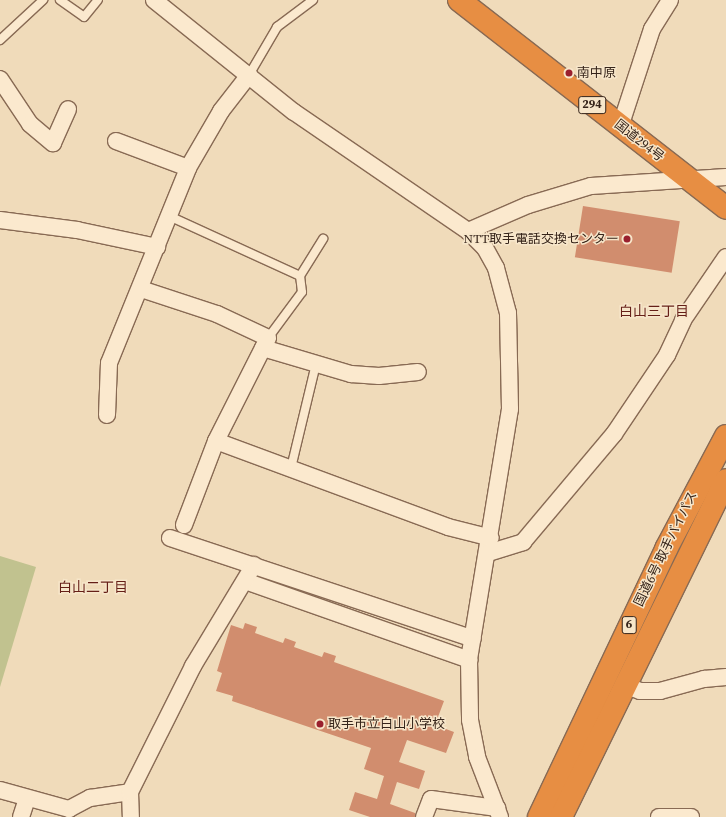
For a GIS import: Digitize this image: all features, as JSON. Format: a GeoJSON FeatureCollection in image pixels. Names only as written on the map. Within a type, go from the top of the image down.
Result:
{"type":"FeatureCollection","features":[{"type":"Feature","properties":{"kind":"highway","name":"国道294号"},"geometry":{"type":"LineString","coordinates":[[459,0],[620,127],[726,208]]}},
{"type":"Feature","properties":{"kind":"highway","name":"国道6号 取手バイパス"},"geometry":{"type":"LineString","coordinates":[[539,817],[666,549],[726,436]]}},
{"type":"Feature","properties":{"kind":"highway","name":"国道6号 取手バイパス"},"geometry":{"type":"LineString","coordinates":[[561,817],[623,685],[726,480]]}},
{"type":"Feature","properties":{"kind":"street"},"geometry":{"type":"LineString","coordinates":[[154,0],[294,112],[468,231],[485,248],[496,268],[509,320],[510,409],[490,545],[469,660],[470,720],[477,756],[499,812]]}},
{"type":"Feature","properties":{"kind":"street"},"geometry":{"type":"LineString","coordinates":[[620,127],[652,29],[670,0]]}},
{"type":"Feature","properties":{"kind":"street"},"geometry":{"type":"LineString","coordinates":[[107,415],[110,363],[141,289],[188,168],[221,111],[249,75]]}},
{"type":"Feature","properties":{"kind":"street"},"geometry":{"type":"LineString","coordinates":[[0,79],[30,124],[53,143],[68,109]]}},
{"type":"Feature","properties":{"kind":"street"},"geometry":{"type":"LineString","coordinates":[[116,141],[188,168]]}},
{"type":"Feature","properties":{"kind":"street"},"geometry":{"type":"LineString","coordinates":[[468,231],[528,205],[591,186],[690,181],[726,177]]}},
{"type":"Feature","properties":{"kind":"street"},"geometry":{"type":"LineString","coordinates":[[0,220],[77,230],[157,247]]}},
{"type":"Feature","properties":{"kind":"street"},"geometry":{"type":"LineString","coordinates":[[216,441],[448,527],[490,545],[523,542],[614,434],[667,355],[683,320],[726,257]]}},
{"type":"Feature","properties":{"kind":"street"},"geometry":{"type":"LineString","coordinates":[[141,289],[217,314],[266,343],[316,364],[351,374],[379,376],[418,372]]}},
{"type":"Feature","properties":{"kind":"street"},"geometry":{"type":"LineString","coordinates":[[184,525],[216,441],[266,343]]}},
{"type":"Feature","properties":{"kind":"street"},"geometry":{"type":"LineString","coordinates":[[170,538],[472,639]]}},
{"type":"Feature","properties":{"kind":"street"},"geometry":{"type":"LineString","coordinates":[[131,817],[130,792],[193,666],[254,565]]}},
{"type":"Feature","properties":{"kind":"street"},"geometry":{"type":"LineString","coordinates":[[245,581],[469,660]]}},
{"type":"Feature","properties":{"kind":"street"},"geometry":{"type":"LineString","coordinates":[[623,685],[640,691],[660,691],[704,679],[726,678]]}},
{"type":"Feature","properties":{"kind":"street"},"geometry":{"type":"LineString","coordinates":[[0,790],[27,799],[69,809],[90,798],[130,792]]}},
{"type":"Feature","properties":{"kind":"street"},"geometry":{"type":"LineString","coordinates":[[21,817],[27,799]]}},
{"type":"Feature","properties":{"kind":"street"},"geometry":{"type":"LineString","coordinates":[[424,817],[431,799],[499,812]]}},
{"type":"Feature","properties":{"kind":"street"},"geometry":{"type":"LineString","coordinates":[[659,817],[691,817]]}},
{"type":"Feature","properties":{"kind":"lane"},"geometry":{"type":"LineString","coordinates":[[0,40],[43,0]]}},
{"type":"Feature","properties":{"kind":"lane"},"geometry":{"type":"LineString","coordinates":[[60,0],[84,17],[98,0]]}},
{"type":"Feature","properties":{"kind":"lane"},"geometry":{"type":"LineString","coordinates":[[249,75],[277,27],[313,0]]}},
{"type":"Feature","properties":{"kind":"lane"},"geometry":{"type":"LineString","coordinates":[[169,216],[300,276]]}},
{"type":"Feature","properties":{"kind":"lane"},"geometry":{"type":"LineString","coordinates":[[266,343],[302,292],[300,276],[323,239]]}},
{"type":"Feature","properties":{"kind":"lane"},"geometry":{"type":"LineString","coordinates":[[292,468],[316,364]]}},
{"type":"Feature","properties":{"kind":"green space"},"geometry":{"type":"Polygon","coordinates":[[[0,556],[36,567],[0,687],[0,556]]]}},
{"type":"Feature","properties":{"kind":"building","name":"NTT取手電話交換センター"},"geometry":{"type":"Polygon","coordinates":[[[583,206],[680,221],[672,273],[575,257],[583,206]]]}},
{"type":"Feature","properties":{"kind":"building"},"geometry":{"type":"Polygon","coordinates":[[[245,623],[257,627],[255,633],[283,643],[285,638],[296,642],[294,647],[322,657],[324,652],[336,656],[334,662],[444,701],[435,725],[454,732],[446,753],[407,740],[399,762],[425,771],[419,789],[397,782],[390,804],[415,813],[415,817],[370,817],[349,810],[355,792],[377,799],[384,776],[364,769],[371,748],[232,701],[233,696],[216,691],[222,673],[217,671],[231,625],[243,629],[245,623]]]}},
{"type":"Feature","properties":{"kind":"place","name":"南中原"},"geometry":{"type":"Point","coordinates":[569,73]}},
{"type":"Feature","properties":{"kind":"place","name":"NTT取手電話交換センター"},"geometry":{"type":"Point","coordinates":[627,239]}},
{"type":"Feature","properties":{"kind":"place","name":"取手市立白山小学校"},"geometry":{"type":"Point","coordinates":[320,724]}},
{"type":"Feature","properties":{"kind":"district","name":"白山三丁目"},"geometry":{"type":"Point","coordinates":[654,311]}},
{"type":"Feature","properties":{"kind":"district","name":"白山二丁目"},"geometry":{"type":"Point","coordinates":[93,587]}}]}
